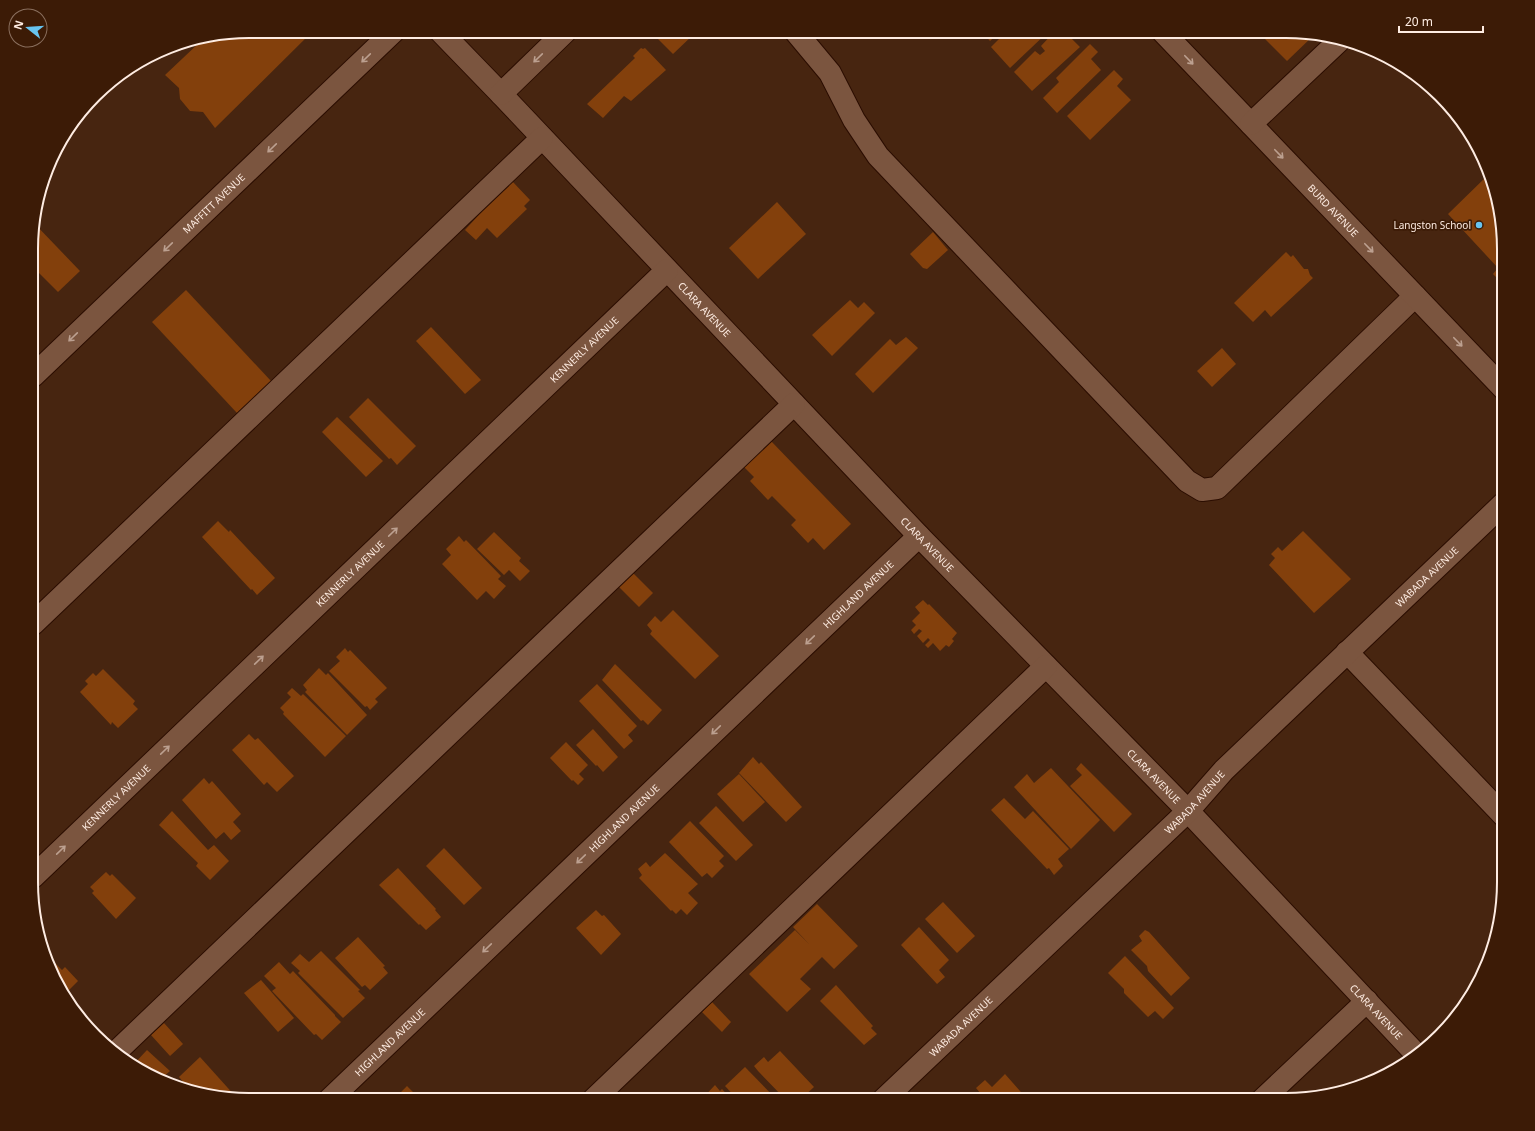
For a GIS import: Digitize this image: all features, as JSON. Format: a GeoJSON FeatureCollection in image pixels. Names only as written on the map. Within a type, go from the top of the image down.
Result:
{"type":"FeatureCollection","features":[{"type":"Feature","properties":{"kind":"street","name":"MAFFITT AVENUE"},"geometry":{"type":"LineString","coordinates":[[38,371],[387,38]]}},
{"type":"Feature","properties":{"kind":"street","name":"CLARA AVENUE"},"geometry":{"type":"LineString","coordinates":[[447,38],[919,536],[1188,811],[1412,1050]]}},
{"type":"Feature","properties":{"kind":"street"},"geometry":{"type":"LineString","coordinates":[[501,94],[559,38]]}},
{"type":"Feature","properties":{"kind":"street"},"geometry":{"type":"LineString","coordinates":[[801,38],[830,73],[854,120],[878,156],[1187,481],[1202,490],[1217,488],[1415,296]]}},
{"type":"Feature","properties":{"kind":"street","name":"BURD AVENUE"},"geometry":{"type":"LineString","coordinates":[[1169,38],[1497,382]]}},
{"type":"Feature","properties":{"kind":"street"},"geometry":{"type":"LineString","coordinates":[[1251,124],[1336,44]]}},
{"type":"Feature","properties":{"kind":"street"},"geometry":{"type":"LineString","coordinates":[[38,619],[542,138]]}},
{"type":"Feature","properties":{"kind":"street","name":"KENNERLY AVENUE"},"geometry":{"type":"LineString","coordinates":[[38,872],[667,270]]}},
{"type":"Feature","properties":{"kind":"street"},"geometry":{"type":"LineString","coordinates":[[121,1049],[794,404]]}},
{"type":"Feature","properties":{"kind":"street","name":"WABADA AVENUE"},"geometry":{"type":"LineString","coordinates":[[889,1093],[1188,811],[1224,770],[1497,510]]}},
{"type":"Feature","properties":{"kind":"street","name":"HIGHLAND AVENUE"},"geometry":{"type":"LineString","coordinates":[[336,1093],[919,536]]}},
{"type":"Feature","properties":{"kind":"street"},"geometry":{"type":"LineString","coordinates":[[1347,652],[1497,809]]}},
{"type":"Feature","properties":{"kind":"street"},"geometry":{"type":"LineString","coordinates":[[600,1093],[1046,666]]}},
{"type":"Feature","properties":{"kind":"street"},"geometry":{"type":"LineString","coordinates":[[1269,1093],[1367,1001]]}},
{"type":"Feature","properties":{"kind":"building"},"geometry":{"type":"Polygon","coordinates":[[[235,38],[306,38],[215,128],[203,112],[190,111],[180,99],[179,88],[165,75],[198,44],[235,38]]]}},
{"type":"Feature","properties":{"kind":"building"},"geometry":{"type":"Polygon","coordinates":[[[657,38],[690,38],[673,54],[657,38]]]}},
{"type":"Feature","properties":{"kind":"building"},"geometry":{"type":"Polygon","coordinates":[[[1000,38],[1042,38],[1010,68],[991,47],[1000,38]]]}},
{"type":"Feature","properties":{"kind":"building"},"geometry":{"type":"Polygon","coordinates":[[[1048,38],[1071,38],[1080,47],[1032,91],[1014,72],[1035,51],[1040,55],[1045,51],[1041,46],[1048,38]]]}},
{"type":"Feature","properties":{"kind":"building"},"geometry":{"type":"Polygon","coordinates":[[[1264,38],[1309,39],[1287,61],[1264,38]]]}},
{"type":"Feature","properties":{"kind":"building"},"geometry":{"type":"Polygon","coordinates":[[[1090,44],[1098,52],[1091,59],[1101,70],[1057,113],[1043,98],[1059,82],[1056,78],[1090,44]]]}},
{"type":"Feature","properties":{"kind":"building"},"geometry":{"type":"Polygon","coordinates":[[[641,48],[645,48],[666,70],[631,101],[624,96],[603,118],[587,104],[635,58],[633,56],[641,48]]]}},
{"type":"Feature","properties":{"kind":"building"},"geometry":{"type":"Polygon","coordinates":[[[1114,70],[1123,79],[1117,86],[1131,100],[1090,140],[1067,116],[1114,70]]]}},
{"type":"Feature","properties":{"kind":"building","name":"Langston School"},"geometry":{"type":"Polygon","coordinates":[[[1485,178],[1493,208],[1497,235],[1497,267],[1448,214],[1485,178]]]}},
{"type":"Feature","properties":{"kind":"building"},"geometry":{"type":"Polygon","coordinates":[[[512,181],[530,200],[524,206],[527,209],[497,238],[487,228],[476,240],[465,230],[505,186],[512,181]]]}},
{"type":"Feature","properties":{"kind":"building"},"geometry":{"type":"Polygon","coordinates":[[[777,202],[806,234],[758,279],[729,248],[777,202]]]}},
{"type":"Feature","properties":{"kind":"building"},"geometry":{"type":"Polygon","coordinates":[[[39,228],[80,271],[58,292],[38,272],[39,228]]]}},
{"type":"Feature","properties":{"kind":"building"},"geometry":{"type":"Polygon","coordinates":[[[933,232],[948,250],[927,269],[923,268],[910,254],[933,232]]]}},
{"type":"Feature","properties":{"kind":"building"},"geometry":{"type":"Polygon","coordinates":[[[1286,252],[1291,257],[1293,255],[1304,269],[1308,269],[1313,278],[1271,317],[1265,310],[1253,322],[1234,303],[1286,252]]]}},
{"type":"Feature","properties":{"kind":"building","name":"Langston School"},"geometry":{"type":"Polygon","coordinates":[[[1497,269],[1497,278],[1493,274],[1497,269]]]}},
{"type":"Feature","properties":{"kind":"building"},"geometry":{"type":"Polygon","coordinates":[[[186,290],[271,381],[237,413],[152,322],[186,290]]]}},
{"type":"Feature","properties":{"kind":"building"},"geometry":{"type":"Polygon","coordinates":[[[850,300],[858,308],[864,302],[875,313],[832,356],[812,335],[850,300]]]}},
{"type":"Feature","properties":{"kind":"building"},"geometry":{"type":"Polygon","coordinates":[[[431,327],[481,380],[465,394],[416,341],[431,327]]]}},
{"type":"Feature","properties":{"kind":"building"},"geometry":{"type":"Polygon","coordinates":[[[906,337],[918,348],[873,393],[855,374],[890,339],[896,345],[906,337]]]}},
{"type":"Feature","properties":{"kind":"building"},"geometry":{"type":"Polygon","coordinates":[[[1222,348],[1236,364],[1212,387],[1197,371],[1222,348]]]}},
{"type":"Feature","properties":{"kind":"building"},"geometry":{"type":"Polygon","coordinates":[[[368,398],[416,446],[397,465],[391,458],[389,459],[349,417],[368,398]]]}},
{"type":"Feature","properties":{"kind":"building"},"geometry":{"type":"Polygon","coordinates":[[[337,417],[383,461],[366,477],[322,432],[337,417]]]}},
{"type":"Feature","properties":{"kind":"building"},"geometry":{"type":"Polygon","coordinates":[[[771,441],[851,524],[824,550],[813,538],[808,543],[791,525],[796,520],[772,496],[768,500],[750,481],[754,477],[744,467],[771,441]]]}},
{"type":"Feature","properties":{"kind":"building"},"geometry":{"type":"Polygon","coordinates":[[[218,521],[229,532],[230,530],[275,578],[257,595],[202,537],[218,521]]]}},
{"type":"Feature","properties":{"kind":"building"},"geometry":{"type":"Polygon","coordinates":[[[1303,531],[1351,579],[1314,613],[1269,565],[1275,558],[1271,554],[1278,547],[1282,551],[1303,531]]]}},
{"type":"Feature","properties":{"kind":"building"},"geometry":{"type":"Polygon","coordinates":[[[494,532],[521,558],[519,561],[530,571],[520,581],[509,570],[504,575],[477,549],[494,532]]]}},
{"type":"Feature","properties":{"kind":"building"},"geometry":{"type":"Polygon","coordinates":[[[459,536],[464,542],[466,540],[501,576],[498,579],[506,586],[494,599],[486,591],[477,600],[442,564],[451,555],[446,549],[459,536]]]}},
{"type":"Feature","properties":{"kind":"building"},"geometry":{"type":"Polygon","coordinates":[[[633,573],[653,593],[639,607],[619,587],[633,573]]]}},
{"type":"Feature","properties":{"kind":"building"},"geometry":{"type":"Polygon","coordinates":[[[923,600],[928,605],[929,604],[957,633],[952,639],[954,641],[949,647],[946,645],[940,651],[933,643],[928,648],[925,645],[930,640],[928,638],[923,643],[917,636],[922,631],[919,629],[914,634],[911,630],[916,625],[912,621],[920,613],[915,607],[923,600]]]}},
{"type":"Feature","properties":{"kind":"building"},"geometry":{"type":"Polygon","coordinates":[[[673,610],[719,656],[695,679],[650,634],[652,631],[647,625],[655,616],[661,622],[673,610]]]}},
{"type":"Feature","properties":{"kind":"building"},"geometry":{"type":"Polygon","coordinates":[[[345,648],[348,652],[350,650],[387,688],[375,699],[378,702],[370,710],[367,706],[365,707],[329,671],[340,661],[336,657],[345,648]]]}},
{"type":"Feature","properties":{"kind":"building"},"geometry":{"type":"Polygon","coordinates":[[[615,664],[662,710],[648,725],[643,720],[641,721],[602,680],[615,664]]]}},
{"type":"Feature","properties":{"kind":"building"},"geometry":{"type":"Polygon","coordinates":[[[319,668],[326,675],[328,673],[367,715],[347,735],[305,692],[307,690],[303,685],[319,668]]]}},
{"type":"Feature","properties":{"kind":"building"},"geometry":{"type":"Polygon","coordinates":[[[103,669],[135,701],[133,704],[138,709],[118,728],[112,722],[111,725],[80,692],[88,684],[85,681],[93,673],[96,676],[103,669]]]}},
{"type":"Feature","properties":{"kind":"building"},"geometry":{"type":"Polygon","coordinates":[[[597,684],[637,726],[628,735],[633,741],[624,749],[579,701],[597,684]]]}},
{"type":"Feature","properties":{"kind":"building"},"geometry":{"type":"Polygon","coordinates":[[[292,688],[301,696],[303,694],[346,736],[325,757],[283,714],[284,712],[280,708],[291,697],[287,693],[292,688]]]}},
{"type":"Feature","properties":{"kind":"building"},"geometry":{"type":"Polygon","coordinates":[[[593,729],[618,757],[603,772],[576,745],[593,729]]]}},
{"type":"Feature","properties":{"kind":"building"},"geometry":{"type":"Polygon","coordinates":[[[249,734],[255,740],[258,738],[294,776],[277,792],[267,782],[264,785],[232,750],[249,734]]]}},
{"type":"Feature","properties":{"kind":"building"},"geometry":{"type":"Polygon","coordinates":[[[566,742],[588,765],[579,774],[584,779],[578,785],[573,780],[572,781],[550,758],[566,742]]]}},
{"type":"Feature","properties":{"kind":"building"},"geometry":{"type":"Polygon","coordinates":[[[753,757],[759,764],[761,762],[802,807],[786,822],[739,773],[753,757]]]}},
{"type":"Feature","properties":{"kind":"building"},"geometry":{"type":"Polygon","coordinates":[[[1081,763],[1132,814],[1114,832],[1070,786],[1082,775],[1076,769],[1081,763]]]}},
{"type":"Feature","properties":{"kind":"building"},"geometry":{"type":"Polygon","coordinates":[[[1051,768],[1100,820],[1071,849],[1014,787],[1027,774],[1034,783],[1051,768]]]}},
{"type":"Feature","properties":{"kind":"building"},"geometry":{"type":"Polygon","coordinates":[[[739,774],[765,802],[743,822],[717,794],[739,774]]]}},
{"type":"Feature","properties":{"kind":"building"},"geometry":{"type":"Polygon","coordinates":[[[204,778],[209,784],[212,781],[241,814],[233,822],[241,831],[231,840],[224,832],[216,839],[182,800],[204,778]]]}},
{"type":"Feature","properties":{"kind":"building"},"geometry":{"type":"Polygon","coordinates":[[[1004,798],[1025,819],[1033,811],[1069,849],[1058,859],[1063,866],[1054,875],[1049,868],[1047,869],[991,810],[1004,798]]]}},
{"type":"Feature","properties":{"kind":"building"},"geometry":{"type":"Polygon","coordinates":[[[716,806],[753,845],[736,861],[699,823],[716,806]]]}},
{"type":"Feature","properties":{"kind":"building"},"geometry":{"type":"Polygon","coordinates":[[[172,811],[208,850],[214,845],[229,861],[210,880],[196,866],[198,863],[159,825],[172,811]]]}},
{"type":"Feature","properties":{"kind":"building"},"geometry":{"type":"Polygon","coordinates":[[[690,821],[724,856],[719,861],[724,866],[712,878],[707,873],[702,877],[669,842],[690,821]]]}},
{"type":"Feature","properties":{"kind":"building"},"geometry":{"type":"Polygon","coordinates":[[[444,848],[482,888],[464,905],[426,866],[444,848]]]}},
{"type":"Feature","properties":{"kind":"building"},"geometry":{"type":"Polygon","coordinates":[[[665,853],[698,884],[688,893],[698,903],[687,915],[681,909],[676,914],[672,910],[671,911],[639,878],[642,875],[638,869],[646,862],[650,867],[665,853]]]}},
{"type":"Feature","properties":{"kind":"building"},"geometry":{"type":"Polygon","coordinates":[[[398,868],[436,909],[435,910],[441,917],[426,930],[420,924],[419,925],[379,885],[398,868]]]}},
{"type":"Feature","properties":{"kind":"building"},"geometry":{"type":"Polygon","coordinates":[[[106,872],[110,876],[112,874],[136,898],[116,919],[92,893],[94,891],[90,887],[106,872]]]}},
{"type":"Feature","properties":{"kind":"building"},"geometry":{"type":"Polygon","coordinates":[[[943,902],[975,936],[957,953],[925,919],[943,902]]]}},
{"type":"Feature","properties":{"kind":"building"},"geometry":{"type":"Polygon","coordinates":[[[817,904],[858,946],[834,969],[822,957],[800,979],[811,989],[787,1012],[749,974],[795,930],[809,944],[793,927],[817,904]]]}},
{"type":"Feature","properties":{"kind":"building"},"geometry":{"type":"Polygon","coordinates":[[[596,910],[602,916],[604,915],[621,934],[601,955],[576,928],[596,910]]]}},
{"type":"Feature","properties":{"kind":"building"},"geometry":{"type":"Polygon","coordinates":[[[919,927],[949,960],[939,970],[945,977],[937,984],[901,945],[919,927]]]}},
{"type":"Feature","properties":{"kind":"building"},"geometry":{"type":"Polygon","coordinates":[[[1145,930],[1149,932],[1190,978],[1171,996],[1148,971],[1147,966],[1131,950],[1142,941],[1139,936],[1145,930]]]}},
{"type":"Feature","properties":{"kind":"building"},"geometry":{"type":"Polygon","coordinates":[[[358,937],[385,966],[383,967],[388,973],[370,990],[365,985],[362,987],[335,958],[358,937]]]}},
{"type":"Feature","properties":{"kind":"building"},"geometry":{"type":"Polygon","coordinates":[[[321,951],[360,990],[358,991],[365,998],[343,1018],[298,973],[300,971],[291,963],[300,954],[309,962],[321,951]]]}},
{"type":"Feature","properties":{"kind":"building"},"geometry":{"type":"Polygon","coordinates":[[[1125,956],[1174,1008],[1163,1019],[1155,1011],[1148,1017],[1124,993],[1124,989],[1108,973],[1125,956]]]}},
{"type":"Feature","properties":{"kind":"building"},"geometry":{"type":"Polygon","coordinates":[[[53,961],[62,970],[65,967],[78,981],[68,991],[53,961]]]}},
{"type":"Feature","properties":{"kind":"building"},"geometry":{"type":"Polygon","coordinates":[[[279,962],[290,974],[293,971],[341,1022],[322,1040],[316,1034],[314,1035],[272,991],[276,988],[264,976],[279,962]]]}},
{"type":"Feature","properties":{"kind":"building"},"geometry":{"type":"Polygon","coordinates":[[[261,980],[294,1018],[278,1032],[244,993],[261,980]]]}},
{"type":"Feature","properties":{"kind":"building"},"geometry":{"type":"Polygon","coordinates":[[[836,985],[873,1026],[871,1028],[877,1034],[864,1045],[820,1001],[836,985]]]}},
{"type":"Feature","properties":{"kind":"building"},"geometry":{"type":"Polygon","coordinates":[[[712,1002],[731,1022],[722,1032],[702,1012],[712,1002]]]}},
{"type":"Feature","properties":{"kind":"building"},"geometry":{"type":"Polygon","coordinates":[[[164,1023],[183,1044],[170,1056],[151,1035],[164,1023]]]}},
{"type":"Feature","properties":{"kind":"building"},"geometry":{"type":"Polygon","coordinates":[[[147,1050],[170,1071],[165,1076],[137,1061],[147,1050]]]}},
{"type":"Feature","properties":{"kind":"building"},"geometry":{"type":"Polygon","coordinates":[[[780,1051],[814,1087],[808,1093],[779,1093],[754,1066],[764,1057],[768,1062],[780,1051]]]}},
{"type":"Feature","properties":{"kind":"building"},"geometry":{"type":"Polygon","coordinates":[[[200,1057],[232,1093],[194,1086],[184,1083],[179,1077],[200,1057]]]}},
{"type":"Feature","properties":{"kind":"building"},"geometry":{"type":"Polygon","coordinates":[[[745,1067],[770,1093],[732,1093],[725,1086],[745,1067]]]}},
{"type":"Feature","properties":{"kind":"building"},"geometry":{"type":"Polygon","coordinates":[[[1005,1074],[1022,1093],[980,1093],[976,1088],[985,1080],[992,1087],[1005,1074]]]}},
{"type":"Feature","properties":{"kind":"building"},"geometry":{"type":"Polygon","coordinates":[[[715,1085],[720,1091],[722,1089],[726,1093],[708,1093],[715,1085]]]}},
{"type":"Feature","properties":{"kind":"building"},"geometry":{"type":"Polygon","coordinates":[[[407,1086],[414,1093],[400,1093],[407,1086]]]}},
{"type":"Feature","properties":{"kind":"place","name":"Langston School"},"geometry":{"type":"Point","coordinates":[1479,225]}}]}
